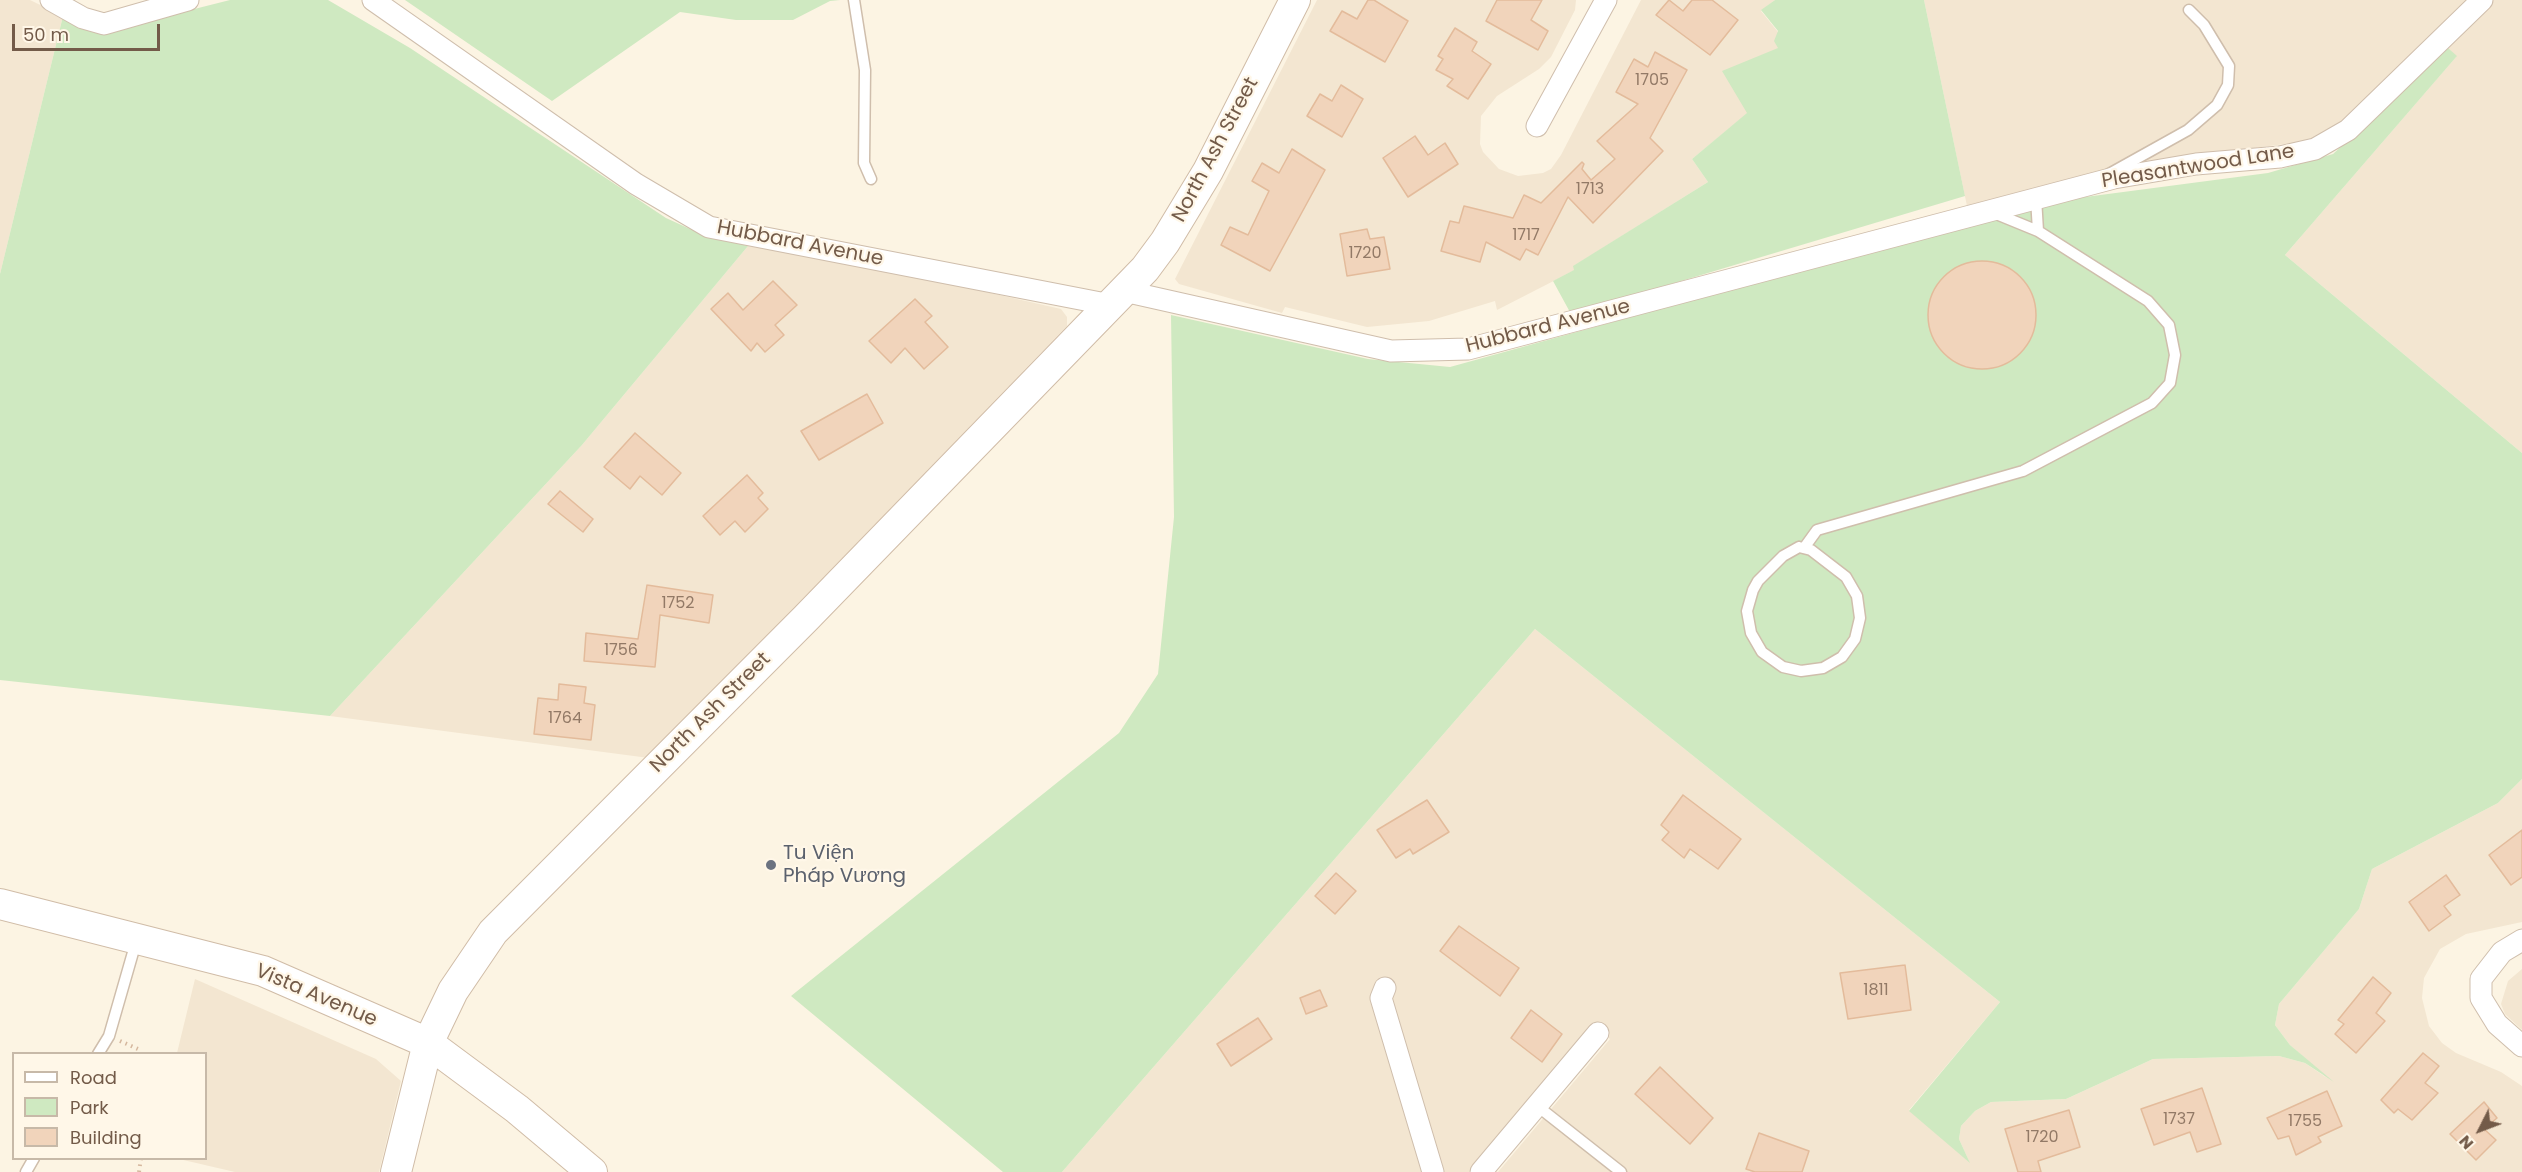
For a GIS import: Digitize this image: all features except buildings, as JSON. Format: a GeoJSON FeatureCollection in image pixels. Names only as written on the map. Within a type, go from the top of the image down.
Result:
{"type":"FeatureCollection","features":[{"type":"Feature","properties":{"kind":"main road","name":"North Ash Street"},"geometry":{"type":"LineString","coordinates":[[396,1172],[428,1043],[453,991],[493,932],[806,618],[1118,298],[1165,242],[1202,181],[1295,0]]}},
{"type":"Feature","properties":{"kind":"main road","name":"Vista Avenue"},"geometry":{"type":"LineString","coordinates":[[0,904],[263,971],[428,1043],[517,1109],[592,1172]]}},
{"type":"Feature","properties":{"kind":"street"},"geometry":{"type":"LineString","coordinates":[[51,0],[83,18],[104,24],[188,0]]}},
{"type":"Feature","properties":{"kind":"street"},"geometry":{"type":"LineString","coordinates":[[1537,126],[1606,0]]}},
{"type":"Feature","properties":{"kind":"street","name":"Pleasantwood Lane"},"geometry":{"type":"LineString","coordinates":[[1978,213],[2099,182],[2196,164],[2280,157],[2315,149],[2348,130],[2482,0]]}},
{"type":"Feature","properties":{"kind":"street","name":"Hubbard Avenue"},"geometry":{"type":"LineString","coordinates":[[380,3],[636,184],[709,227],[1118,298],[1391,351],[1468,350],[1978,213]]}},
{"type":"Feature","properties":{"kind":"street"},"geometry":{"type":"LineString","coordinates":[[2522,940],[2502,951],[2481,979],[2481,998],[2496,1024],[2522,1046]]}},
{"type":"Feature","properties":{"kind":"street"},"geometry":{"type":"LineString","coordinates":[[1385,988],[1381,998],[1433,1172]]}},
{"type":"Feature","properties":{"kind":"street"},"geometry":{"type":"LineString","coordinates":[[1481,1172],[1598,1033]]}},
{"type":"Feature","properties":{"kind":"lane"},"geometry":{"type":"LineString","coordinates":[[854,0],[865,70],[864,163],[871,179]]}},
{"type":"Feature","properties":{"kind":"lane"},"geometry":{"type":"LineString","coordinates":[[2099,182],[2115,169],[2188,130],[2217,105],[2228,86],[2229,66],[2204,25],[2189,10]]}},
{"type":"Feature","properties":{"kind":"lane"},"geometry":{"type":"LineString","coordinates":[[2036,198],[2038,231]]}},
{"type":"Feature","properties":{"kind":"lane"},"geometry":{"type":"LineString","coordinates":[[1804,548],[1817,531],[2023,471],[2152,403],[2170,383],[2175,355],[2169,325],[2148,301],[2038,231],[1978,213]]}},
{"type":"Feature","properties":{"kind":"lane"},"geometry":{"type":"LineString","coordinates":[[1799,547],[1804,548],[1811,550],[1846,577],[1857,596],[1860,618],[1855,639],[1842,657],[1823,668],[1801,671],[1780,665],[1762,652],[1751,633],[1748,611],[1753,590],[1758,581],[1783,556],[1799,547]]}},
{"type":"Feature","properties":{"kind":"lane"},"geometry":{"type":"LineString","coordinates":[[99,1052],[109,1036],[137,939]]}},
{"type":"Feature","properties":{"kind":"lane"},"geometry":{"type":"LineString","coordinates":[[1536,1105],[1621,1172]]}},
{"type":"Feature","properties":{"kind":"path"},"geometry":{"type":"LineString","coordinates":[[109,1036],[138,1049],[140,1052]]}},
{"type":"Feature","properties":{"kind":"shaded area"},"geometry":{"type":"Polygon","coordinates":[[[0,0],[30,0],[63,16],[0,274],[0,0]]]}},
{"type":"Feature","properties":{"kind":"shaded area"},"geometry":{"type":"Polygon","coordinates":[[[1317,0],[1576,0],[1575,10],[1551,57],[1539,69],[1497,96],[1481,116],[1480,144],[1483,152],[1499,169],[1518,176],[1543,173],[1551,169],[1561,155],[1641,0],[1775,0],[1761,11],[1778,32],[1778,48],[1748,113],[1692,159],[1708,182],[1574,266],[1575,270],[1497,310],[1495,301],[1429,321],[1367,327],[1285,307],[1282,313],[1179,284],[1175,279],[1317,0]]]}},
{"type":"Feature","properties":{"kind":"shaded area"},"geometry":{"type":"Polygon","coordinates":[[[1924,0],[2471,0],[2325,139],[2229,151],[1967,206],[1924,0]]]}},
{"type":"Feature","properties":{"kind":"shaded area"},"geometry":{"type":"Polygon","coordinates":[[[2492,0],[2522,0],[2522,453],[2285,255],[2456,57],[2448,48],[2492,0]]]}},
{"type":"Feature","properties":{"kind":"shaded area"},"geometry":{"type":"Polygon","coordinates":[[[748,246],[872,266],[1061,309],[1067,317],[1067,326],[649,758],[330,716],[582,445],[748,246]]]}},
{"type":"Feature","properties":{"kind":"shaded area"},"geometry":{"type":"Polygon","coordinates":[[[1535,629],[2000,1002],[1909,1110],[1969,1161],[1959,1139],[1961,1126],[1975,1111],[1991,1102],[2066,1099],[2153,1059],[2279,1056],[2305,1063],[2327,1078],[2290,1045],[2275,1025],[2279,1004],[2359,909],[2372,869],[2498,803],[2522,779],[2522,922],[2466,934],[2440,949],[2424,978],[2422,998],[2429,1026],[2442,1043],[2456,1053],[2501,1072],[2522,1086],[2522,1172],[1498,1172],[1610,1039],[1592,1024],[1469,1172],[1062,1172],[1535,629]]]}},
{"type":"Feature","properties":{"kind":"shaded area"},"geometry":{"type":"Polygon","coordinates":[[[2522,969],[2522,1030],[2505,1014],[2501,1004],[2508,981],[2522,969]]]}},
{"type":"Feature","properties":{"kind":"shaded area"},"geometry":{"type":"Polygon","coordinates":[[[195,979],[376,1059],[401,1081],[379,1172],[235,1172],[183,1160],[207,1160],[207,1052],[177,1052],[195,979]]]}},
{"type":"Feature","properties":{"kind":"green space"},"geometry":{"type":"Polygon","coordinates":[[[230,0],[328,0],[410,48],[666,218],[701,234],[748,246],[582,445],[330,716],[0,680],[0,274],[63,16],[131,25],[230,0]]]}},
{"type":"Feature","properties":{"kind":"green space"},"geometry":{"type":"Polygon","coordinates":[[[405,0],[840,0],[830,1],[793,20],[736,20],[680,12],[552,101],[405,0]]]}},
{"type":"Feature","properties":{"kind":"green space"},"geometry":{"type":"Polygon","coordinates":[[[1775,0],[1924,0],[1965,196],[1571,314],[1553,281],[1574,270],[1573,266],[1708,182],[1692,159],[1747,113],[1722,71],[1778,48],[1774,41],[1778,31],[1761,10],[1775,0]]]}},
{"type":"Feature","properties":{"kind":"green space"},"geometry":{"type":"Polygon","coordinates":[[[2448,48],[2457,56],[2285,255],[2522,453],[2522,779],[2498,803],[2372,869],[2359,909],[2279,1004],[2275,1025],[2290,1045],[2334,1082],[2305,1063],[2279,1056],[2153,1059],[2066,1099],[1991,1102],[1975,1111],[1961,1126],[1959,1139],[1970,1163],[1909,1111],[2000,1002],[1535,629],[1062,1172],[1003,1172],[791,996],[1119,733],[1158,674],[1174,517],[1171,315],[1368,359],[1450,367],[2047,202],[2268,173],[2333,154],[2448,48]]]}},
{"type":"Feature","properties":{"kind":"place","name":"Tu Viện Pháp Vương"},"geometry":{"type":"Point","coordinates":[771,865]}}]}
